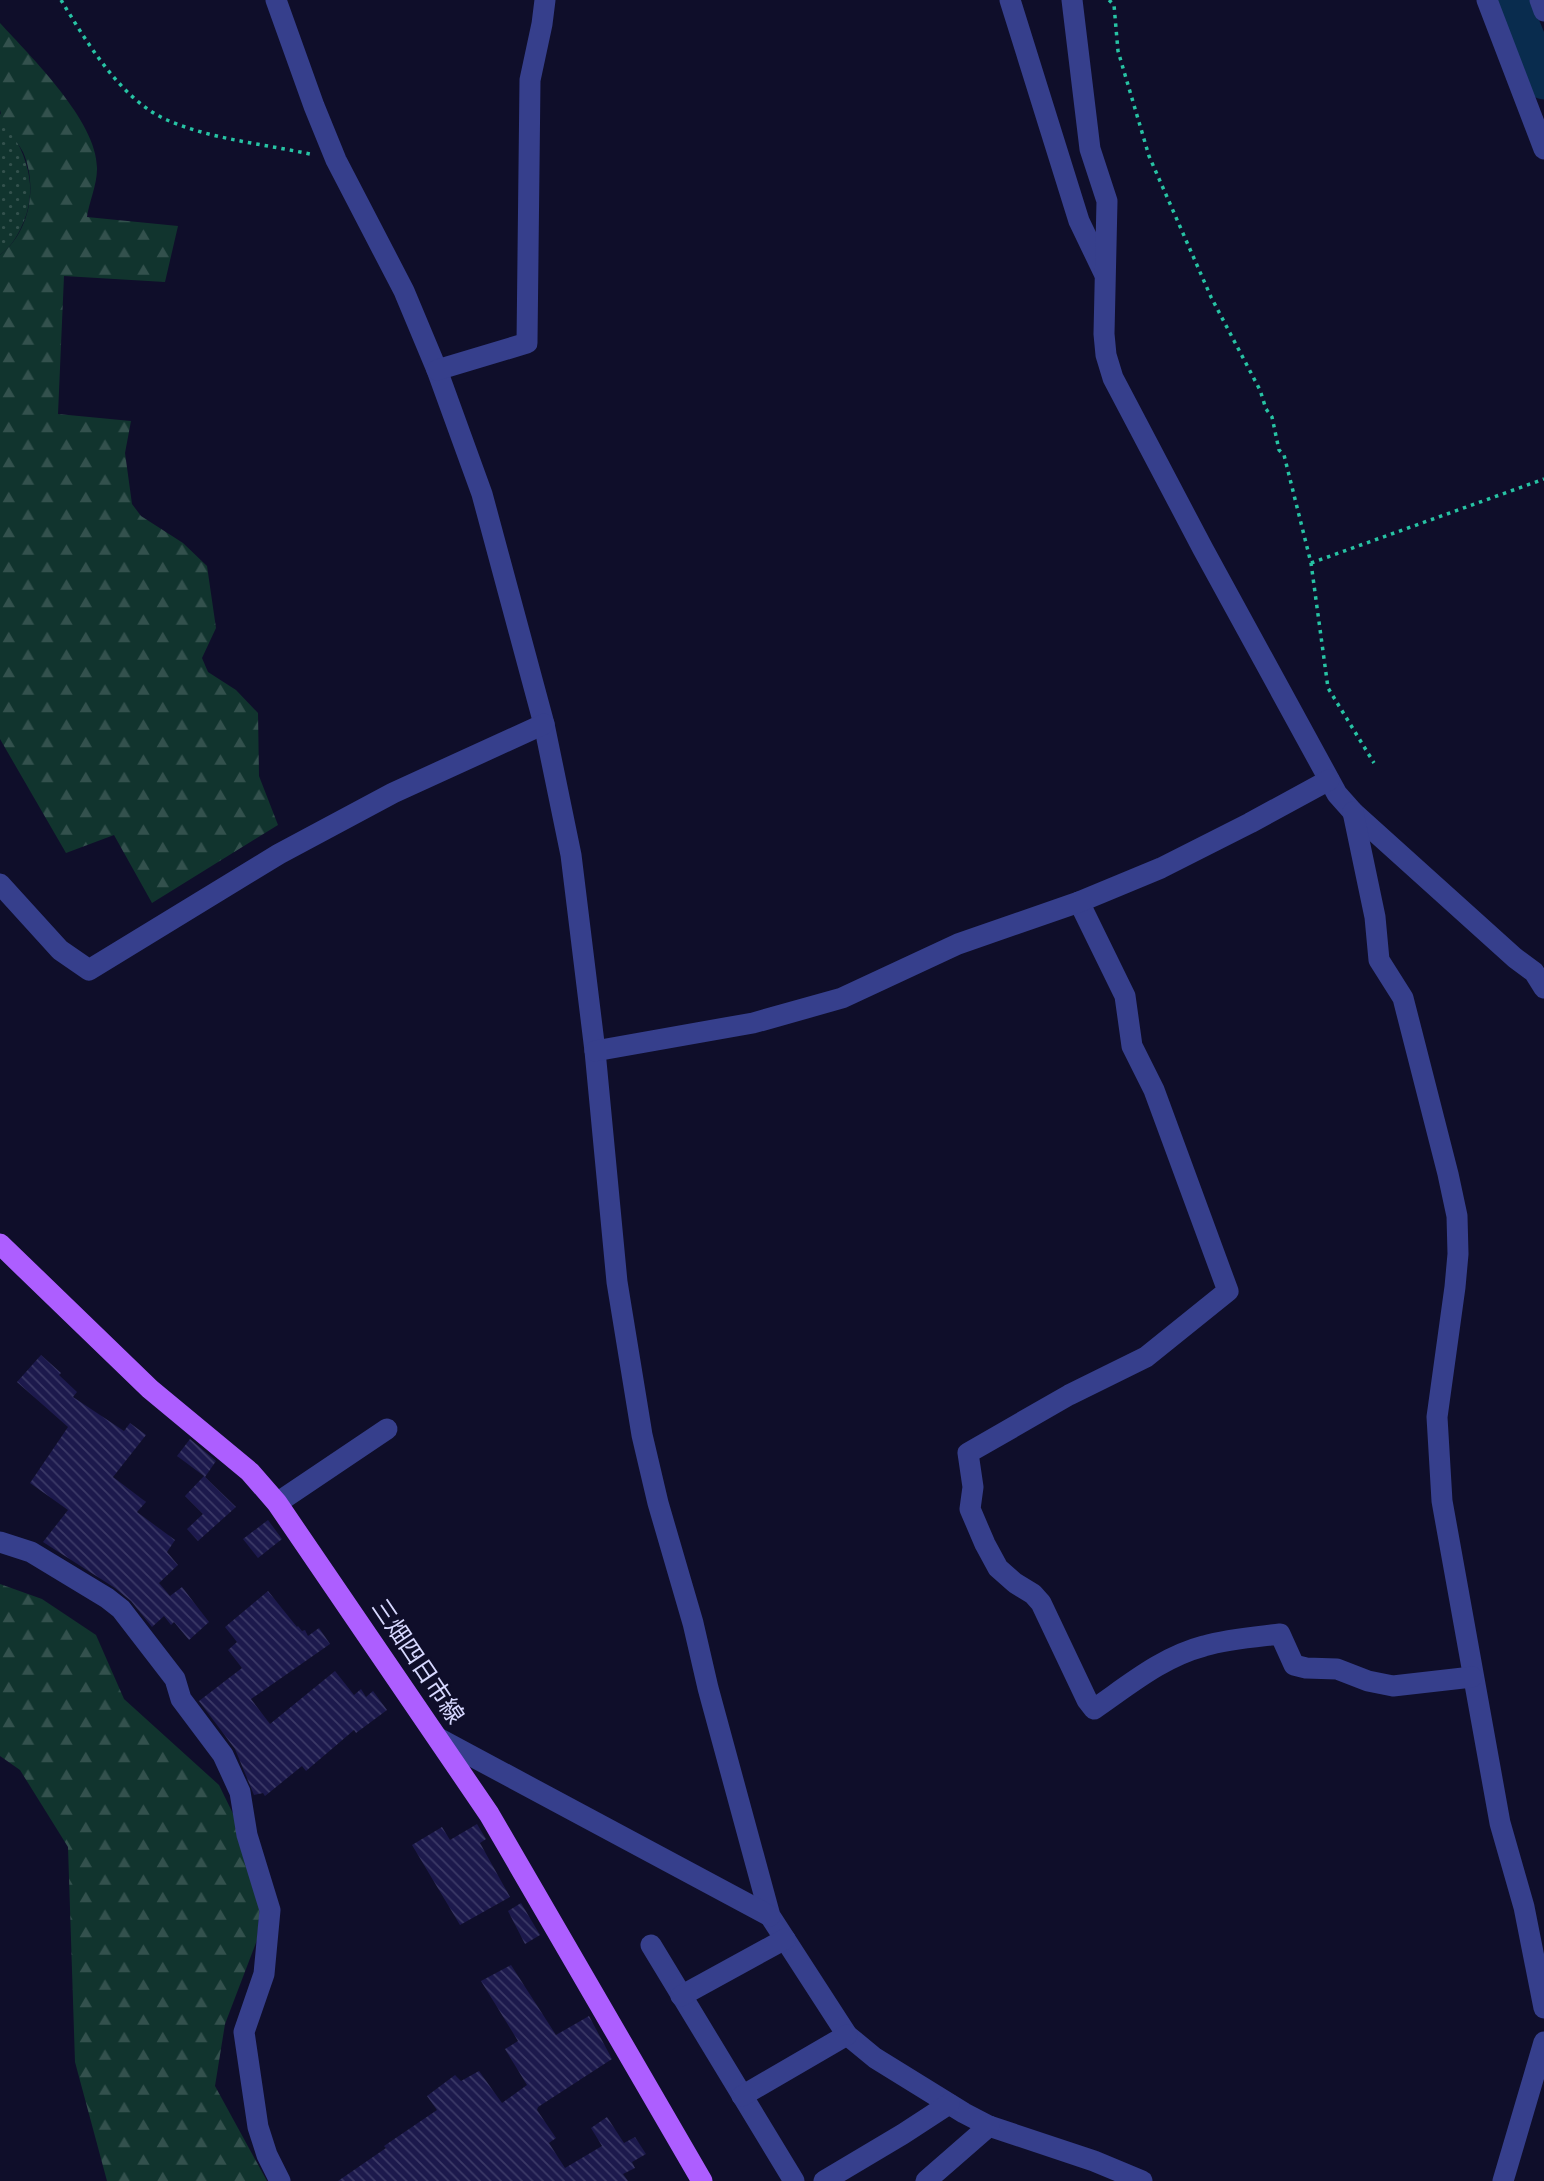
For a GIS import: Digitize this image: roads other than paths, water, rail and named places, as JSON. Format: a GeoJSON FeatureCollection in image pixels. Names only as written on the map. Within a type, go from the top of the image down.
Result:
{"type":"FeatureCollection","features":[{"type":"Feature","properties":{"kind":"main road","name":"三畑四日市線"},"geometry":{"type":"LineString","coordinates":[[0,1244],[150,1389],[250,1472],[276,1503],[489,1814],[702,2181]]}},
{"type":"Feature","properties":{"kind":"street"},"geometry":{"type":"LineString","coordinates":[[275,0],[336,160],[404,290],[437,370],[482,494],[544,724],[571,855],[595,1051],[618,1282],[642,1435],[658,1503],[771,1916],[847,2035],[875,2058],[989,2126],[1094,2161],[1143,2181]]}},
{"type":"Feature","properties":{"kind":"street"},"geometry":{"type":"LineString","coordinates":[[437,370],[527,343],[530,80],[545,0]]}},
{"type":"Feature","properties":{"kind":"street"},"geometry":{"type":"LineString","coordinates":[[1010,0],[1079,221],[1104,275]]}},
{"type":"Feature","properties":{"kind":"street"},"geometry":{"type":"LineString","coordinates":[[1072,0],[1090,149],[1107,201],[1104,275],[1106,355],[1113,378],[1337,794],[1353,812],[1534,972],[1544,988]]}},
{"type":"Feature","properties":{"kind":"street"},"geometry":{"type":"LineString","coordinates":[[1487,0],[1544,149]]}},
{"type":"Feature","properties":{"kind":"street"},"geometry":{"type":"LineString","coordinates":[[1540,0],[1544,11]]}},
{"type":"Feature","properties":{"kind":"street"},"geometry":{"type":"LineString","coordinates":[[0,884],[60,950],[89,970],[279,854],[336,823],[393,793],[544,724]]}},
{"type":"Feature","properties":{"kind":"street"},"geometry":{"type":"LineString","coordinates":[[595,1051],[753,1023],[799,1012],[852,994],[920,961],[993,931],[1079,902],[1161,868],[1329,780]]}},
{"type":"Feature","properties":{"kind":"street"},"geometry":{"type":"LineString","coordinates":[[1353,812],[1375,917],[1379,960],[1402,998],[1457,1216],[1458,1254],[1437,1417],[1442,1501],[1500,1824],[1524,1908],[1544,2008]]}},
{"type":"Feature","properties":{"kind":"street"},"geometry":{"type":"LineString","coordinates":[[1079,902],[1125,996],[1132,1046],[1154,1090],[1228,1291],[1146,1357],[1069,1395],[968,1453],[973,1487],[970,1509],[998,1568],[1041,1603],[1087,1700],[1094,1709],[1161,1663],[1203,1646],[1280,1633],[1294,1665],[1306,1668],[1337,1670],[1393,1686],[1472,1676]]}},
{"type":"Feature","properties":{"kind":"street"},"geometry":{"type":"LineString","coordinates":[[276,1503],[387,1429]]}},
{"type":"Feature","properties":{"kind":"street"},"geometry":{"type":"LineString","coordinates":[[0,1542],[31,1552],[121,1608],[174,1679],[181,1699],[223,1755],[235,1780],[240,1792],[247,1835],[271,1910],[264,1974],[244,2032],[258,2127],[267,2155],[280,2181]]}},
{"type":"Feature","properties":{"kind":"street"},"geometry":{"type":"LineString","coordinates":[[438,1738],[771,1916]]}},
{"type":"Feature","properties":{"kind":"street"},"geometry":{"type":"LineString","coordinates":[[681,1996],[785,1939]]}},
{"type":"Feature","properties":{"kind":"street"},"geometry":{"type":"LineString","coordinates":[[651,1945],[794,2181]]}},
{"type":"Feature","properties":{"kind":"street"},"geometry":{"type":"LineString","coordinates":[[742,2096],[847,2035]]}},
{"type":"Feature","properties":{"kind":"street"},"geometry":{"type":"LineString","coordinates":[[1503,2181],[1544,2042]]}},
{"type":"Feature","properties":{"kind":"street"},"geometry":{"type":"LineString","coordinates":[[824,2181],[949,2104]]}},
{"type":"Feature","properties":{"kind":"street"},"geometry":{"type":"LineString","coordinates":[[926,2181],[989,2126]]}},
{"type":"Feature","properties":{"kind":"waterway"},"geometry":{"type":"LineString","coordinates":[[1511,0],[1544,81]]}}]}
